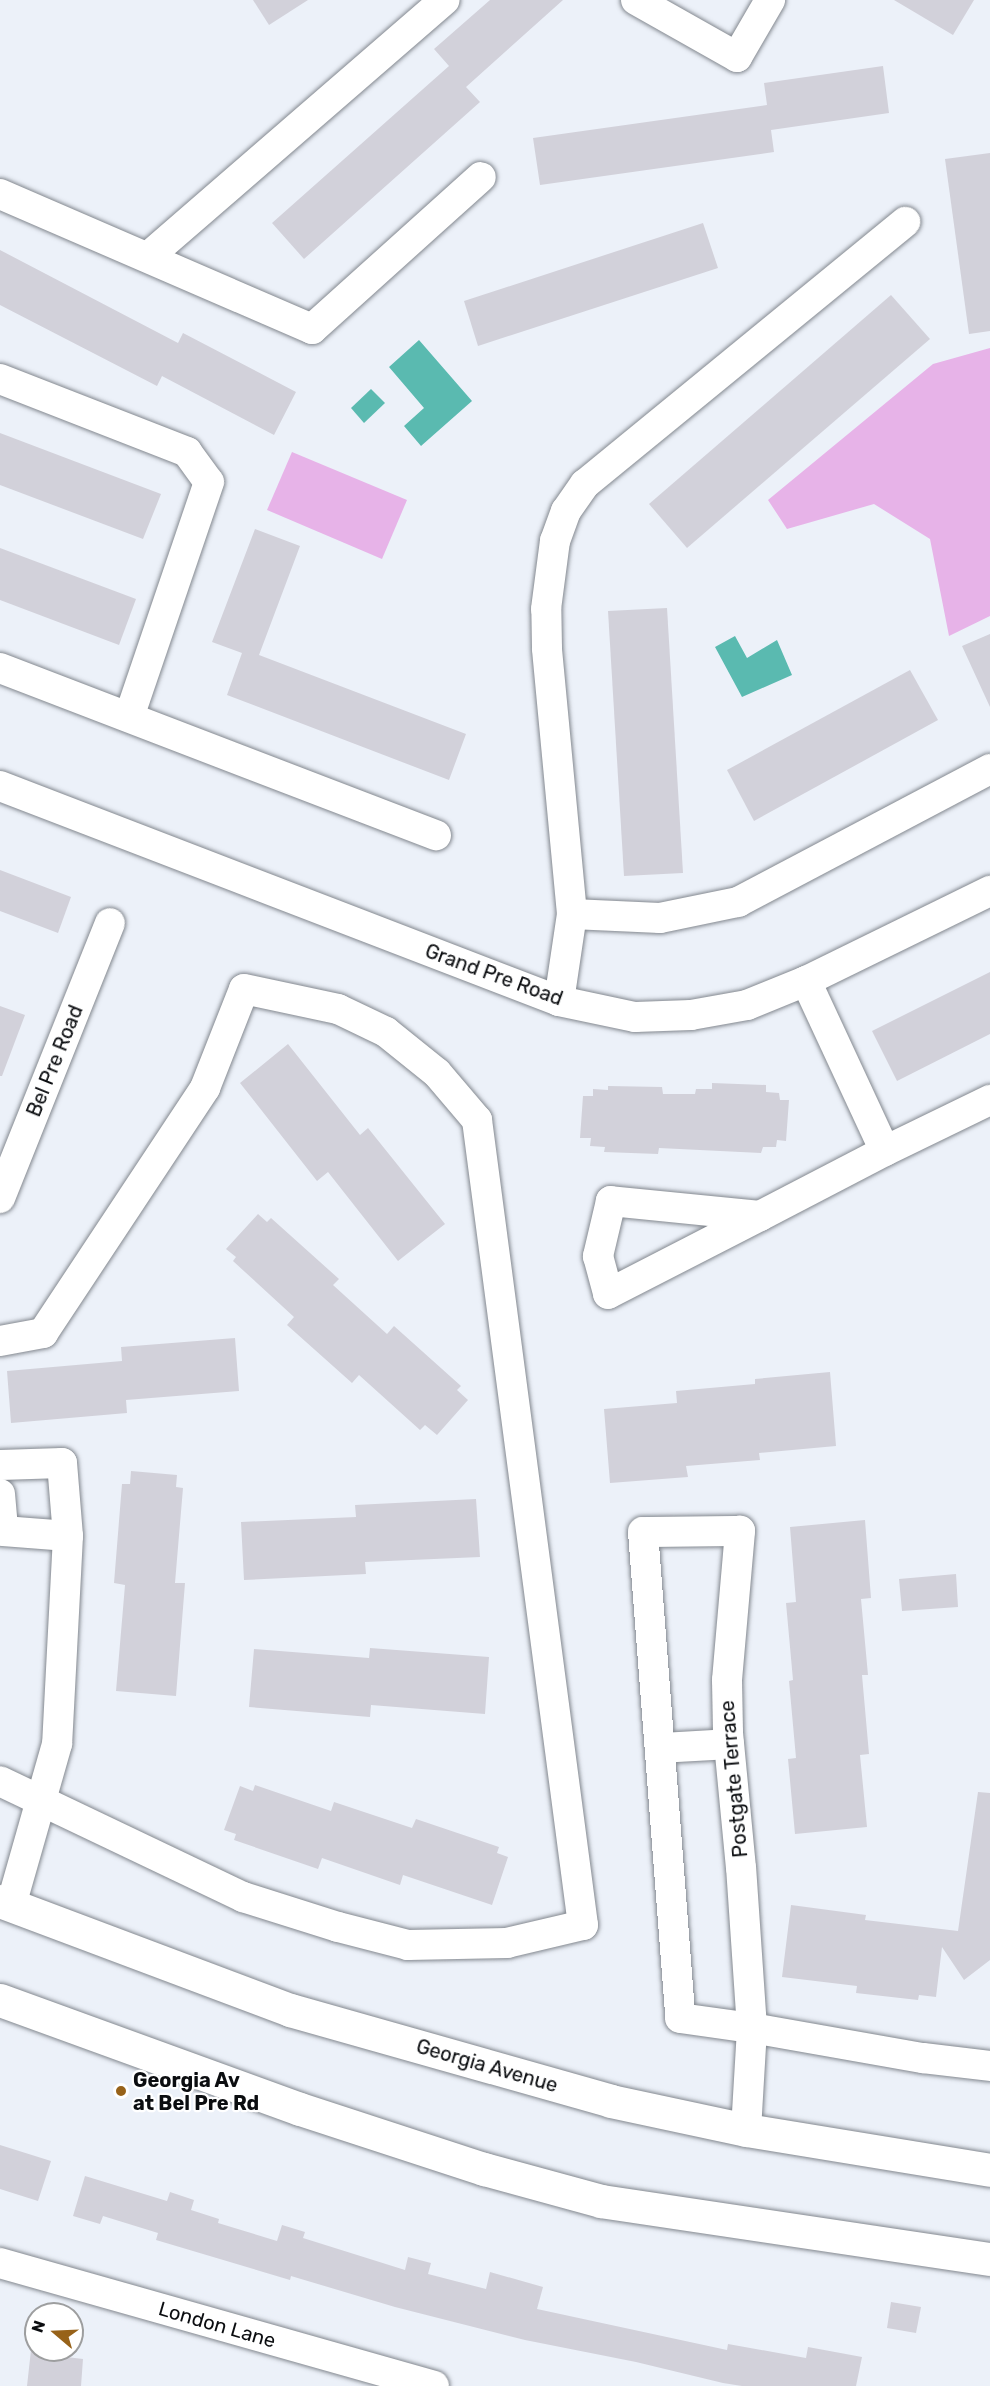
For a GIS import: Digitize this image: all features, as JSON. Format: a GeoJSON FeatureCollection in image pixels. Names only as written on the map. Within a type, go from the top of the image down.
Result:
{"type":"FeatureCollection","features":[{"type":"Feature","properties":{"kind":"main road","name":"Georgia Avenue"},"geometry":{"type":"LineString","coordinates":[[6,1904],[291,2010],[611,2101],[746,2130],[990,2170]]}},
{"type":"Feature","properties":{"kind":"main road"},"geometry":{"type":"LineString","coordinates":[[0,2000],[300,2109],[484,2169],[602,2200],[990,2259]]}},
{"type":"Feature","properties":{"kind":"street"},"geometry":{"type":"LineString","coordinates":[[149,256],[445,0]]}},
{"type":"Feature","properties":{"kind":"street"},"geometry":{"type":"LineString","coordinates":[[636,0],[738,57],[770,0]]}},
{"type":"Feature","properties":{"kind":"street"},"geometry":{"type":"LineString","coordinates":[[0,194],[149,256],[312,329],[480,177]]}},
{"type":"Feature","properties":{"kind":"street"},"geometry":{"type":"LineString","coordinates":[[559,1002],[572,914],[547,648],[546,609],[555,541],[566,511],[585,484],[904,222]]}},
{"type":"Feature","properties":{"kind":"street"},"geometry":{"type":"LineString","coordinates":[[0,379],[187,452],[209,482],[129,717]]}},
{"type":"Feature","properties":{"kind":"street"},"geometry":{"type":"LineString","coordinates":[[0,668],[436,836]]}},
{"type":"Feature","properties":{"kind":"street"},"geometry":{"type":"LineString","coordinates":[[572,914],[660,918],[738,902],[990,769]]}},
{"type":"Feature","properties":{"kind":"street","name":"Grand Pre Road"},"geometry":{"type":"LineString","coordinates":[[0,786],[559,1002],[635,1017],[691,1015],[747,1005],[806,981],[990,891]]}},
{"type":"Feature","properties":{"kind":"street","name":"Bel Pre Road"},"geometry":{"type":"LineString","coordinates":[[0,1198],[110,923]]}},
{"type":"Feature","properties":{"kind":"street"},"geometry":{"type":"LineString","coordinates":[[806,981],[885,1151]]}},
{"type":"Feature","properties":{"kind":"street"},"geometry":{"type":"LineString","coordinates":[[0,1341],[43,1333],[205,1088],[244,989],[338,1009],[386,1032],[437,1073],[477,1120],[584,1925],[507,1943],[408,1945],[338,1928],[243,1897],[40,1798],[0,1781]]}},
{"type":"Feature","properties":{"kind":"street"},"geometry":{"type":"LineString","coordinates":[[760,1216],[611,1201],[598,1256],[608,1294],[760,1216],[885,1151],[990,1100]]}},
{"type":"Feature","properties":{"kind":"street"},"geometry":{"type":"LineString","coordinates":[[0,1466],[62,1463],[68,1536],[57,1744],[6,1904]]}},
{"type":"Feature","properties":{"kind":"street"},"geometry":{"type":"LineString","coordinates":[[0,1494],[3,1531],[68,1536]]}},
{"type":"Feature","properties":{"kind":"street","name":"Postgate Terrace"},"geometry":{"type":"LineString","coordinates":[[660,1748],[643,1532],[740,1531],[727,1680],[729,1744],[741,1868],[752,2028],[746,2130]]}},
{"type":"Feature","properties":{"kind":"street"},"geometry":{"type":"LineString","coordinates":[[729,1744],[660,1748],[680,2018],[752,2028],[923,2058],[990,2066]]}},
{"type":"Feature","properties":{"kind":"street","name":"London Lane"},"geometry":{"type":"LineString","coordinates":[[0,2263],[434,2386]]}},
{"type":"Feature","properties":{"kind":"shaded area"},"geometry":{"type":"Polygon","coordinates":[[[419,340],[472,401],[421,446],[404,426],[424,408],[389,367],[419,340]]]}},
{"type":"Feature","properties":{"kind":"shaded area"},"geometry":{"type":"Polygon","coordinates":[[[990,348],[990,616],[949,636],[930,539],[874,504],[787,529],[768,500],[933,364],[990,348]]]}},
{"type":"Feature","properties":{"kind":"shaded area"},"geometry":{"type":"Polygon","coordinates":[[[371,389],[385,403],[364,423],[351,408],[371,389]]]}},
{"type":"Feature","properties":{"kind":"shaded area"},"geometry":{"type":"Polygon","coordinates":[[[292,452],[407,500],[382,559],[267,510],[292,452]]]}},
{"type":"Feature","properties":{"kind":"shaded area"},"geometry":{"type":"Polygon","coordinates":[[[735,636],[747,658],[777,640],[792,675],[742,697],[715,647],[735,636]]]}},
{"type":"Feature","properties":{"kind":"building"},"geometry":{"type":"Polygon","coordinates":[[[253,0],[308,0],[269,25],[253,0]]]}},
{"type":"Feature","properties":{"kind":"building"},"geometry":{"type":"Polygon","coordinates":[[[490,0],[563,0],[466,87],[480,102],[304,259],[272,223],[449,66],[434,49],[490,0]]]}},
{"type":"Feature","properties":{"kind":"building"},"geometry":{"type":"Polygon","coordinates":[[[894,0],[974,0],[953,35],[894,0]]]}},
{"type":"Feature","properties":{"kind":"building"},"geometry":{"type":"Polygon","coordinates":[[[883,66],[889,113],[771,130],[774,152],[540,185],[533,138],[767,105],[764,83],[883,66]]]}},
{"type":"Feature","properties":{"kind":"building"},"geometry":{"type":"Polygon","coordinates":[[[990,153],[990,331],[969,334],[945,159],[990,153]]]}},
{"type":"Feature","properties":{"kind":"building"},"geometry":{"type":"Polygon","coordinates":[[[703,223],[718,268],[478,346],[464,301],[703,223]]]}},
{"type":"Feature","properties":{"kind":"building"},"geometry":{"type":"Polygon","coordinates":[[[0,250],[178,343],[183,333],[296,392],[274,435],[162,376],[157,386],[0,305],[0,250]]]}},
{"type":"Feature","properties":{"kind":"building"},"geometry":{"type":"Polygon","coordinates":[[[891,295],[930,339],[687,548],[649,504],[891,295]]]}},
{"type":"Feature","properties":{"kind":"building"},"geometry":{"type":"Polygon","coordinates":[[[0,433],[161,494],[143,539],[0,485],[0,433]]]}},
{"type":"Feature","properties":{"kind":"building"},"geometry":{"type":"Polygon","coordinates":[[[255,529],[300,546],[259,655],[466,734],[449,780],[227,695],[242,653],[212,642],[255,529]]]}},
{"type":"Feature","properties":{"kind":"building"},"geometry":{"type":"Polygon","coordinates":[[[0,548],[136,599],[119,645],[0,600],[0,548]]]}},
{"type":"Feature","properties":{"kind":"building"},"geometry":{"type":"Polygon","coordinates":[[[667,608],[683,873],[624,876],[608,611],[667,608]]]}},
{"type":"Feature","properties":{"kind":"building"},"geometry":{"type":"Polygon","coordinates":[[[990,634],[990,707],[962,646],[990,634]]]}},
{"type":"Feature","properties":{"kind":"building"},"geometry":{"type":"Polygon","coordinates":[[[910,670],[938,720],[754,821],[727,770],[910,670]]]}},
{"type":"Feature","properties":{"kind":"building"},"geometry":{"type":"Polygon","coordinates":[[[0,870],[71,897],[58,933],[0,911],[0,870]]]}},
{"type":"Feature","properties":{"kind":"building"},"geometry":{"type":"Polygon","coordinates":[[[990,972],[990,1034],[897,1081],[872,1031],[990,972]]]}},
{"type":"Feature","properties":{"kind":"building"},"geometry":{"type":"Polygon","coordinates":[[[0,1006],[25,1015],[2,1076],[0,1076],[0,1006]]]}},
{"type":"Feature","properties":{"kind":"building"},"geometry":{"type":"Polygon","coordinates":[[[288,1044],[360,1135],[368,1128],[445,1224],[398,1261],[328,1172],[317,1181],[240,1083],[288,1044]]]}},
{"type":"Feature","properties":{"kind":"building"},"geometry":{"type":"Polygon","coordinates":[[[712,1083],[766,1085],[766,1092],[779,1093],[780,1100],[789,1100],[786,1141],[777,1140],[776,1147],[763,1147],[761,1153],[659,1148],[658,1154],[604,1152],[605,1147],[590,1146],[591,1138],[580,1138],[583,1096],[593,1096],[593,1089],[608,1090],[608,1086],[662,1087],[663,1094],[695,1094],[696,1089],[712,1089],[712,1083]]]}},
{"type":"Feature","properties":{"kind":"building"},"geometry":{"type":"Polygon","coordinates":[[[258,1214],[267,1222],[271,1218],[339,1279],[333,1285],[387,1334],[394,1326],[461,1386],[457,1390],[468,1400],[437,1435],[425,1425],[420,1430],[359,1375],[352,1383],[287,1325],[294,1317],[233,1261],[236,1257],[226,1249],[258,1214]]]}},
{"type":"Feature","properties":{"kind":"building"},"geometry":{"type":"Polygon","coordinates":[[[235,1338],[239,1391],[126,1400],[127,1413],[11,1423],[7,1371],[122,1361],[121,1347],[235,1338]]]}},
{"type":"Feature","properties":{"kind":"building"},"geometry":{"type":"Polygon","coordinates":[[[830,1372],[836,1446],[759,1453],[760,1460],[686,1466],[688,1477],[610,1483],[604,1409],[677,1403],[676,1391],[755,1384],[755,1379],[830,1372]]]}},
{"type":"Feature","properties":{"kind":"building"},"geometry":{"type":"Polygon","coordinates":[[[131,1471],[177,1475],[176,1487],[183,1488],[175,1583],[185,1583],[176,1696],[116,1691],[125,1585],[114,1583],[122,1484],[130,1484],[131,1471]]]}},
{"type":"Feature","properties":{"kind":"building"},"geometry":{"type":"Polygon","coordinates":[[[476,1499],[480,1557],[365,1562],[366,1574],[244,1580],[241,1522],[356,1517],[355,1505],[476,1499]]]}},
{"type":"Feature","properties":{"kind":"building"},"geometry":{"type":"Polygon","coordinates":[[[865,1520],[871,1598],[861,1599],[868,1675],[862,1675],[869,1754],[860,1755],[867,1827],[795,1834],[788,1759],[796,1758],[789,1681],[793,1680],[786,1603],[796,1602],[790,1527],[865,1520]]]}},
{"type":"Feature","properties":{"kind":"building"},"geometry":{"type":"Polygon","coordinates":[[[956,1574],[958,1607],[902,1611],[899,1579],[956,1574]]]}},
{"type":"Feature","properties":{"kind":"building"},"geometry":{"type":"Polygon","coordinates":[[[370,1648],[489,1657],[485,1714],[371,1705],[370,1717],[249,1707],[254,1649],[369,1658],[370,1648]]]}},
{"type":"Feature","properties":{"kind":"building"},"geometry":{"type":"Polygon","coordinates":[[[255,1785],[331,1811],[334,1802],[412,1828],[416,1819],[499,1847],[497,1853],[508,1857],[492,1905],[403,1875],[400,1885],[322,1858],[318,1869],[234,1840],[236,1834],[224,1830],[240,1786],[253,1791],[255,1785]]]}},
{"type":"Feature","properties":{"kind":"building"},"geometry":{"type":"Polygon","coordinates":[[[978,1792],[990,1793],[990,1960],[964,1980],[942,1947],[936,1997],[919,1995],[918,2000],[856,1993],[857,1986],[782,1977],[791,1905],[866,1915],[865,1920],[958,1931],[978,1792]]]}},
{"type":"Feature","properties":{"kind":"building"},"geometry":{"type":"Polygon","coordinates":[[[0,2145],[51,2161],[38,2201],[0,2189],[0,2145]]]}},
{"type":"Feature","properties":{"kind":"building"},"geometry":{"type":"Polygon","coordinates":[[[85,2176],[167,2201],[170,2192],[194,2200],[191,2210],[219,2219],[218,2223],[277,2241],[282,2225],[305,2232],[303,2238],[405,2270],[408,2257],[431,2263],[428,2274],[486,2289],[490,2272],[543,2287],[537,2309],[727,2350],[728,2344],[806,2358],[808,2347],[862,2357],[856,2386],[742,2386],[723,2383],[636,2362],[525,2340],[395,2307],[291,2276],[290,2280],[156,2240],[158,2233],[103,2216],[100,2224],[73,2216],[85,2176]]]}},
{"type":"Feature","properties":{"kind":"building"},"geometry":{"type":"Polygon","coordinates":[[[891,2302],[921,2307],[916,2333],[887,2328],[891,2302]]]}},
{"type":"Feature","properties":{"kind":"building"},"geometry":{"type":"Polygon","coordinates":[[[30,2362],[83,2362],[81,2386],[27,2386],[30,2362]]]}},
{"type":"Feature","properties":{"kind":"place","name":"Georgia Av at Bel Pre Rd"},"geometry":{"type":"Point","coordinates":[121,2091]}}]}
